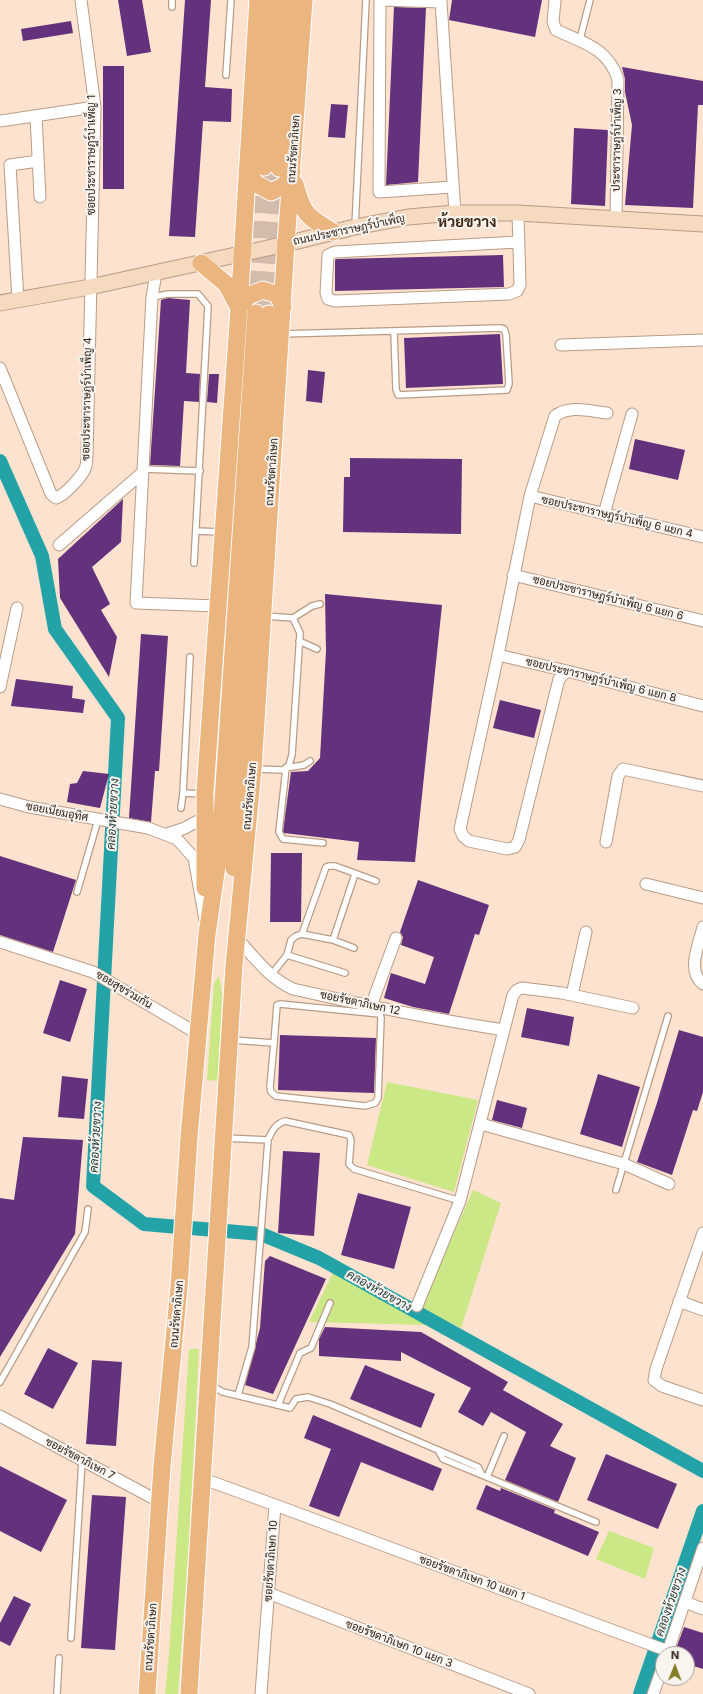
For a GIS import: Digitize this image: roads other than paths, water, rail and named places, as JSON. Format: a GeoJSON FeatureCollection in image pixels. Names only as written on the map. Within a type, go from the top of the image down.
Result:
{"type":"FeatureCollection","features":[{"type":"Feature","properties":{"kind":"main road","name":"ถนนรัชดาภิเษก"},"geometry":{"type":"LineString","coordinates":[[207,934],[205,794],[243,253],[258,0]]}},
{"type":"Feature","properties":{"kind":"main road","name":"ถนนรัชดาภิเษก"},"geometry":{"type":"LineString","coordinates":[[147,1694],[160,1502],[179,1287],[189,1137],[207,934],[220,845],[269,311],[286,244],[278,169],[275,0]]}},
{"type":"Feature","properties":{"kind":"main road","name":"ถนนรัชดาภิเษก"},"geometry":{"type":"LineString","coordinates":[[278,169],[290,0]]}},
{"type":"Feature","properties":{"kind":"main road","name":"ถนนรัชดาภิเษก"},"geometry":{"type":"LineString","coordinates":[[278,169],[304,0]]}},
{"type":"Feature","properties":{"kind":"main road"},"geometry":{"type":"LineString","coordinates":[[247,170],[254,183],[271,192],[285,186],[278,169]]}},
{"type":"Feature","properties":{"kind":"main road"},"geometry":{"type":"LineString","coordinates":[[278,169],[305,213],[314,221],[333,232]]}},
{"type":"Feature","properties":{"kind":"main road","name":"ถนนประชาราษฎร์บำเพ็ญ"},"geometry":{"type":"LineString","coordinates":[[0,303],[90,287],[286,244],[354,227],[408,217],[455,213],[518,213],[703,224]]}},
{"type":"Feature","properties":{"kind":"main road"},"geometry":{"type":"LineString","coordinates":[[201,263],[226,284],[239,308],[248,296],[263,290],[278,295],[269,311]]}},
{"type":"Feature","properties":{"kind":"main road","name":"ถนนรัชดาภิเษก"},"geometry":{"type":"LineString","coordinates":[[188,1694],[229,1040],[236,941],[253,769],[281,334],[269,311]]}},
{"type":"Feature","properties":{"kind":"main road","name":"ถนนรัชดาภิเษก"},"geometry":{"type":"LineString","coordinates":[[236,941],[233,846],[269,311]]}},
{"type":"Feature","properties":{"kind":"street","name":"ซอยประชาราษฎร์บำเพ็ญ 1"},"geometry":{"type":"LineString","coordinates":[[81,0],[95,107],[90,287]]}},
{"type":"Feature","properties":{"kind":"street"},"geometry":{"type":"LineString","coordinates":[[453,187],[379,192],[380,0],[441,2],[455,213]]}},
{"type":"Feature","properties":{"kind":"street","name":"ประชาราษฎร์บำเพ็ญ 3"},"geometry":{"type":"LineString","coordinates":[[555,0],[553,22],[556,30],[580,39],[599,50],[615,69],[618,79],[616,218]]}},
{"type":"Feature","properties":{"kind":"street"},"geometry":{"type":"LineString","coordinates":[[0,121],[95,107]]}},
{"type":"Feature","properties":{"kind":"street"},"geometry":{"type":"LineString","coordinates":[[36,116],[40,198]]}},
{"type":"Feature","properties":{"kind":"street"},"geometry":{"type":"LineString","coordinates":[[18,300],[10,165],[38,161]]}},
{"type":"Feature","properties":{"kind":"street"},"geometry":{"type":"LineString","coordinates":[[518,213],[520,285],[517,291],[509,294],[335,301],[328,299],[326,293],[328,255],[335,252],[518,242]]}},
{"type":"Feature","properties":{"kind":"street"},"geometry":{"type":"LineString","coordinates":[[156,273],[152,297],[136,603],[218,606]]}},
{"type":"Feature","properties":{"kind":"street","name":"ซอยประชาราษฎร์บำเพ็ญ 4"},"geometry":{"type":"LineString","coordinates":[[0,368],[51,494],[56,498],[62,496],[84,471],[87,464],[90,287]]}},
{"type":"Feature","properties":{"kind":"street"},"geometry":{"type":"LineString","coordinates":[[561,345],[703,340]]}},
{"type":"Feature","properties":{"kind":"street"},"geometry":{"type":"LineString","coordinates":[[567,671],[560,679],[519,840],[515,846],[507,849],[469,841],[463,836],[460,829],[498,655],[530,496],[555,416],[561,412],[572,409],[607,413]]}},
{"type":"Feature","properties":{"kind":"street"},"geometry":{"type":"LineString","coordinates":[[604,514],[632,414]]}},
{"type":"Feature","properties":{"kind":"street"},"geometry":{"type":"LineString","coordinates":[[59,545],[142,471]]}},
{"type":"Feature","properties":{"kind":"street","name":"ซอยประชาราษฎร์บำเพ็ญ 6 แยก 4"},"geometry":{"type":"LineString","coordinates":[[530,496],[703,537]]}},
{"type":"Feature","properties":{"kind":"street","name":"ซอยประชาราษฎร์บำเพ็ญ 6 แยก 6"},"geometry":{"type":"LineString","coordinates":[[513,575],[703,621]]}},
{"type":"Feature","properties":{"kind":"street"},"geometry":{"type":"LineString","coordinates":[[0,687],[17,608]]}},
{"type":"Feature","properties":{"kind":"street","name":"ซอยประชาราษฎร์บำเพ็ญ 6 แยก 8"},"geometry":{"type":"LineString","coordinates":[[498,655],[703,706]]}},
{"type":"Feature","properties":{"kind":"street"},"geometry":{"type":"LineString","coordinates":[[606,842],[618,776],[623,769],[703,786]]}},
{"type":"Feature","properties":{"kind":"street","name":"ซอยเนียมอุทิศ"},"geometry":{"type":"LineString","coordinates":[[0,799],[29,807],[148,828],[168,834],[181,842],[194,858],[207,934]]}},
{"type":"Feature","properties":{"kind":"street"},"geometry":{"type":"LineString","coordinates":[[168,834],[184,828],[205,816]]}},
{"type":"Feature","properties":{"kind":"street"},"geometry":{"type":"LineString","coordinates":[[646,884],[703,898]]}},
{"type":"Feature","properties":{"kind":"street"},"geometry":{"type":"LineString","coordinates":[[703,927],[694,967],[697,979],[703,984]]}},
{"type":"Feature","properties":{"kind":"street"},"geometry":{"type":"LineString","coordinates":[[572,995],[586,932]]}},
{"type":"Feature","properties":{"kind":"street"},"geometry":{"type":"LineString","coordinates":[[372,1006],[396,938]]}},
{"type":"Feature","properties":{"kind":"street","name":"ซอยรัชดาภิเษก 12"},"geometry":{"type":"LineString","coordinates":[[236,941],[270,975],[293,989],[451,1022],[504,1030]]}},
{"type":"Feature","properties":{"kind":"street","name":"ซอยสุขร่วมกัน"},"geometry":{"type":"LineString","coordinates":[[0,942],[57,959],[93,972],[198,1034]]}},
{"type":"Feature","properties":{"kind":"street"},"geometry":{"type":"LineString","coordinates":[[417,1306],[460,1201],[513,995],[517,990],[522,988],[572,995],[633,1008]]}},
{"type":"Feature","properties":{"kind":"street"},"geometry":{"type":"LineString","coordinates":[[481,1124],[624,1164],[669,1184]]}},
{"type":"Feature","properties":{"kind":"street"},"geometry":{"type":"LineString","coordinates":[[703,1233],[656,1369],[654,1380],[662,1386],[703,1400]]}},
{"type":"Feature","properties":{"kind":"street"},"geometry":{"type":"LineString","coordinates":[[679,1301],[703,1310]]}},
{"type":"Feature","properties":{"kind":"street","name":"ซอยรัชดาภิเษก 7"},"geometry":{"type":"LineString","coordinates":[[1,1418],[160,1502]]}},
{"type":"Feature","properties":{"kind":"street","name":"ซอยรัชดาภิเษก 10"},"geometry":{"type":"LineString","coordinates":[[201,1478],[274,1505],[262,1694]]}},
{"type":"Feature","properties":{"kind":"street","name":"ซอยรัชดาภิเษก 10 แยก 1"},"geometry":{"type":"LineString","coordinates":[[274,1505],[656,1646]]}},
{"type":"Feature","properties":{"kind":"street"},"geometry":{"type":"LineString","coordinates":[[669,1646],[703,1548]]}},
{"type":"Feature","properties":{"kind":"street","name":"ซอยรัชดาภิเษก 10 แยก 3"},"geometry":{"type":"LineString","coordinates":[[268,1593],[529,1694]]}},
{"type":"Feature","properties":{"kind":"street"},"geometry":{"type":"LineString","coordinates":[[685,1602],[703,1609]]}},
{"type":"Feature","properties":{"kind":"lane"},"geometry":{"type":"LineString","coordinates":[[172,0],[172,7]]}},
{"type":"Feature","properties":{"kind":"lane"},"geometry":{"type":"LineString","coordinates":[[226,74],[231,0]]}},
{"type":"Feature","properties":{"kind":"lane"},"geometry":{"type":"LineString","coordinates":[[354,227],[366,0]]}},
{"type":"Feature","properties":{"kind":"lane"},"geometry":{"type":"LineString","coordinates":[[580,39],[590,0]]}},
{"type":"Feature","properties":{"kind":"lane"},"geometry":{"type":"LineString","coordinates":[[152,297],[168,294],[198,294],[208,306],[194,563]]}},
{"type":"Feature","properties":{"kind":"lane"},"geometry":{"type":"LineString","coordinates":[[281,334],[500,328],[504,329],[506,334],[509,384],[507,390],[398,395],[396,389],[394,332]]}},
{"type":"Feature","properties":{"kind":"lane"},"geometry":{"type":"LineString","coordinates":[[142,471],[200,471]]}},
{"type":"Feature","properties":{"kind":"lane"},"geometry":{"type":"LineString","coordinates":[[196,531],[223,532]]}},
{"type":"Feature","properties":{"kind":"lane"},"geometry":{"type":"LineString","coordinates":[[263,615],[293,618],[312,606],[320,604]]}},
{"type":"Feature","properties":{"kind":"lane"},"geometry":{"type":"LineString","coordinates":[[293,618],[300,633],[292,754],[286,768],[279,832],[283,839],[323,843]]}},
{"type":"Feature","properties":{"kind":"lane"},"geometry":{"type":"LineString","coordinates":[[299,641],[317,649]]}},
{"type":"Feature","properties":{"kind":"lane"},"geometry":{"type":"LineString","coordinates":[[181,808],[190,657]]}},
{"type":"Feature","properties":{"kind":"lane"},"geometry":{"type":"LineString","coordinates":[[253,769],[279,771],[286,768],[304,765],[310,761]]}},
{"type":"Feature","properties":{"kind":"lane"},"geometry":{"type":"LineString","coordinates":[[183,793],[205,794]]}},
{"type":"Feature","properties":{"kind":"lane"},"geometry":{"type":"LineString","coordinates":[[77,892],[102,820]]}},
{"type":"Feature","properties":{"kind":"lane"},"geometry":{"type":"LineString","coordinates":[[302,934],[326,867],[335,866],[376,881]]}},
{"type":"Feature","properties":{"kind":"lane"},"geometry":{"type":"LineString","coordinates":[[333,940],[355,874]]}},
{"type":"Feature","properties":{"kind":"lane"},"geometry":{"type":"LineString","coordinates":[[270,975],[287,955],[291,940],[302,934],[333,940],[354,948]]}},
{"type":"Feature","properties":{"kind":"lane"},"geometry":{"type":"LineString","coordinates":[[287,955],[345,972]]}},
{"type":"Feature","properties":{"kind":"lane"},"geometry":{"type":"LineString","coordinates":[[280,1004],[380,1014],[378,1098],[375,1103],[365,1106],[276,1096],[272,1092],[270,1086],[274,1043],[277,1005],[280,1004]]}},
{"type":"Feature","properties":{"kind":"lane"},"geometry":{"type":"LineString","coordinates":[[616,1190],[668,1016]]}},
{"type":"Feature","properties":{"kind":"lane"},"geometry":{"type":"LineString","coordinates":[[229,1040],[274,1043]]}},
{"type":"Feature","properties":{"kind":"lane"},"geometry":{"type":"LineString","coordinates":[[238,1396],[252,1347],[268,1140],[273,1128],[285,1121],[349,1135],[351,1140],[349,1164],[354,1169],[460,1201]]}},
{"type":"Feature","properties":{"kind":"lane"},"geometry":{"type":"LineString","coordinates":[[223,1138],[268,1140]]}},
{"type":"Feature","properties":{"kind":"lane"},"geometry":{"type":"LineString","coordinates":[[0,1382],[85,1232],[88,1209]]}},
{"type":"Feature","properties":{"kind":"lane"},"geometry":{"type":"LineString","coordinates":[[278,1405],[300,1353],[311,1348],[330,1303]]}},
{"type":"Feature","properties":{"kind":"lane"},"geometry":{"type":"LineString","coordinates":[[207,1384],[223,1392],[290,1408],[296,1400],[308,1397],[330,1404],[478,1467],[485,1476],[596,1522]]}},
{"type":"Feature","properties":{"kind":"lane"},"geometry":{"type":"LineString","coordinates":[[485,1476],[504,1436]]}},
{"type":"Feature","properties":{"kind":"lane"},"geometry":{"type":"LineString","coordinates":[[71,1638],[82,1460]]}},
{"type":"Feature","properties":{"kind":"lane"},"geometry":{"type":"LineString","coordinates":[[57,1694],[60,1658]]}},
{"type":"Feature","properties":{"kind":"waterway","name":"คลองห้วยขวาง"},"geometry":{"type":"LineString","coordinates":[[0,461],[42,556],[55,629],[118,718],[93,1186],[144,1224],[261,1234],[319,1258],[703,1471]]}},
{"type":"Feature","properties":{"kind":"waterway","name":"คลองห้วยขวาง"},"geometry":{"type":"LineString","coordinates":[[640,1694],[703,1511]]}},
{"type":"Feature","properties":{"kind":"tunnel"},"geometry":{"type":"LineString","coordinates":[[256,313],[264,167]]}},
{"type":"Feature","properties":{"kind":"tunnel"},"geometry":{"type":"LineString","coordinates":[[269,314],[279,168]]}},
{"type":"Feature","properties":{"kind":"district","name":"ห้วยขวาง"},"geometry":{"type":"Point","coordinates":[467,222]}}]}
